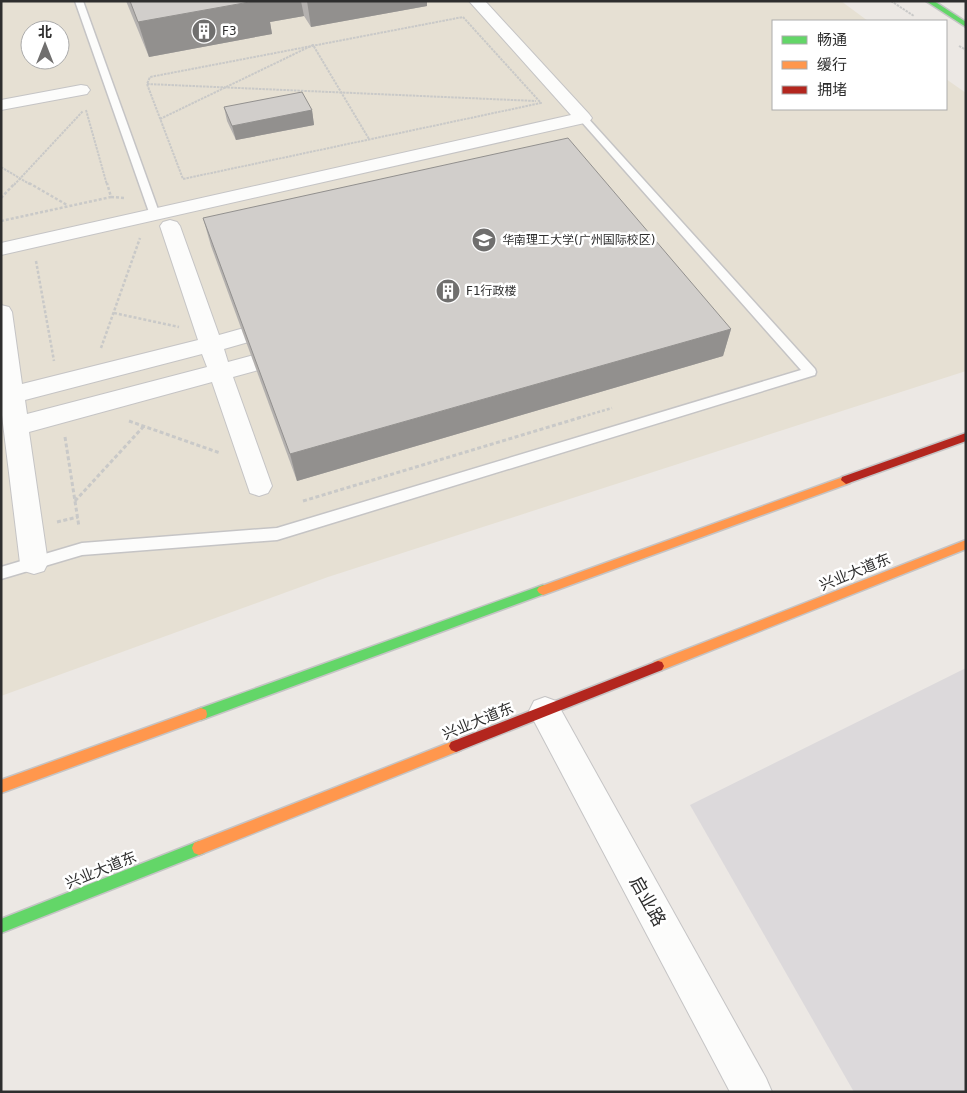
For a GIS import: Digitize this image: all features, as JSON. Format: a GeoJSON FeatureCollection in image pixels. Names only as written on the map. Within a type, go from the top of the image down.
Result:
{"type":"FeatureCollection","features":[{"type":"Feature","properties":{"kind":"main road"},"geometry":{"type":"LineString","coordinates":[[929,1],[966,24]]}},
{"type":"Feature","properties":{"kind":"main road"},"geometry":{"type":"LineString","coordinates":[[1,787],[966,437]]}},
{"type":"Feature","properties":{"kind":"main road","name":"兴业大道东"},"geometry":{"type":"LineString","coordinates":[[1,926],[966,544]]}},
{"type":"Feature","properties":{"kind":"street"},"geometry":{"type":"LineString","coordinates":[[1,249],[162,221],[583,118],[476,1]]}},
{"type":"Feature","properties":{"kind":"street"},"geometry":{"type":"LineString","coordinates":[[1,105],[81,90]]}},
{"type":"Feature","properties":{"kind":"street"},"geometry":{"type":"LineString","coordinates":[[162,221],[210,340],[256,475]]}},
{"type":"Feature","properties":{"kind":"street"},"geometry":{"type":"LineString","coordinates":[[1,266],[142,233]]}},
{"type":"Feature","properties":{"kind":"street"},"geometry":{"type":"LineString","coordinates":[[1,312],[11,413],[34,563]]}},
{"type":"Feature","properties":{"kind":"street"},"geometry":{"type":"LineString","coordinates":[[11,413],[58,384],[210,340],[244,336]]}},
{"type":"Feature","properties":{"kind":"street"},"geometry":{"type":"LineString","coordinates":[[11,413],[61,414],[254,364]]}},
{"type":"Feature","properties":{"kind":"street","name":"启业路"},"geometry":{"type":"LineString","coordinates":[[544,711],[752,1092]]}},
{"type":"Feature","properties":{"kind":"lane"},"geometry":{"type":"LineString","coordinates":[[79,1],[162,221]]}},
{"type":"Feature","properties":{"kind":"lane"},"geometry":{"type":"LineString","coordinates":[[1,573],[82,549],[276,534],[810,372],[583,118]]}},
{"type":"Feature","properties":{"kind":"path"},"geometry":{"type":"LineString","coordinates":[[891,1],[914,16]]}},
{"type":"Feature","properties":{"kind":"path"},"geometry":{"type":"LineString","coordinates":[[183,179],[147,84],[150,77],[463,17],[539,101]]}},
{"type":"Feature","properties":{"kind":"path"},"geometry":{"type":"LineString","coordinates":[[160,120],[313,45]]}},
{"type":"Feature","properties":{"kind":"path"},"geometry":{"type":"LineString","coordinates":[[313,45],[370,139]]}},
{"type":"Feature","properties":{"kind":"path"},"geometry":{"type":"LineString","coordinates":[[147,84],[539,101]]}},
{"type":"Feature","properties":{"kind":"path"},"geometry":{"type":"LineString","coordinates":[[178,186],[183,179],[541,103],[539,101]]}},
{"type":"Feature","properties":{"kind":"path"},"geometry":{"type":"LineString","coordinates":[[1,198],[86,109],[110,196]]}},
{"type":"Feature","properties":{"kind":"path"},"geometry":{"type":"LineString","coordinates":[[1,167],[67,205]]}},
{"type":"Feature","properties":{"kind":"path"},"geometry":{"type":"LineString","coordinates":[[1,221],[110,196],[128,198]]}},
{"type":"Feature","properties":{"kind":"path"},"geometry":{"type":"LineString","coordinates":[[91,376],[142,233]]}},
{"type":"Feature","properties":{"kind":"path"},"geometry":{"type":"LineString","coordinates":[[35,258],[58,384]]}},
{"type":"Feature","properties":{"kind":"path"},"geometry":{"type":"LineString","coordinates":[[114,313],[210,340]]}},
{"type":"Feature","properties":{"kind":"path"},"geometry":{"type":"LineString","coordinates":[[88,407],[144,426],[256,475]]}},
{"type":"Feature","properties":{"kind":"path"},"geometry":{"type":"LineString","coordinates":[[303,502],[612,408]]}},
{"type":"Feature","properties":{"kind":"path"},"geometry":{"type":"LineString","coordinates":[[61,414],[80,535]]}},
{"type":"Feature","properties":{"kind":"path"},"geometry":{"type":"LineString","coordinates":[[75,501],[144,426]]}},
{"type":"Feature","properties":{"kind":"shaded area","name":"华南理工大学(广州国际校区)"},"geometry":{"type":"Polygon","coordinates":[[[1,1],[841,1],[867,20],[772,20],[772,110],[947,110],[947,80],[966,93],[966,371],[328,577],[1,696],[1,1]]]}},
{"type":"Feature","properties":{"kind":"shaded area"},"geometry":{"type":"Polygon","coordinates":[[[966,668],[966,1092],[854,1092],[690,805],[966,668]]]}},
{"type":"Feature","properties":{"kind":"building"},"geometry":{"type":"Polygon","coordinates":[[[130,1],[255,1],[138,22],[130,1]]]}},
{"type":"Feature","properties":{"kind":"building"},"geometry":{"type":"Polygon","coordinates":[[[302,92],[312,110],[232,126],[224,107],[302,92]]]}},
{"type":"Feature","properties":{"kind":"building","name":"F1行政楼"},"geometry":{"type":"Polygon","coordinates":[[[568,138],[731,329],[290,454],[203,218],[568,138]]]}},
{"type":"Feature","properties":{"kind":"traffic: fast"},"geometry":{"type":"LineString","coordinates":[[929,1],[966,25]]}},
{"type":"Feature","properties":{"kind":"traffic: fast"},"geometry":{"type":"LineString","coordinates":[[201,714],[543,590]]}},
{"type":"Feature","properties":{"kind":"traffic: fast"},"geometry":{"type":"LineString","coordinates":[[1,926],[199,848]]}},
{"type":"Feature","properties":{"kind":"traffic: slow"},"geometry":{"type":"LineString","coordinates":[[543,590],[846,480]]}},
{"type":"Feature","properties":{"kind":"traffic: slow"},"geometry":{"type":"LineString","coordinates":[[658,666],[966,544]]}},
{"type":"Feature","properties":{"kind":"traffic: slow"},"geometry":{"type":"LineString","coordinates":[[1,787],[201,714]]}},
{"type":"Feature","properties":{"kind":"traffic: slow"},"geometry":{"type":"LineString","coordinates":[[199,848],[456,746]]}},
{"type":"Feature","properties":{"kind":"traffic: jam"},"geometry":{"type":"LineString","coordinates":[[846,480],[966,437]]}},
{"type":"Feature","properties":{"kind":"traffic: jam"},"geometry":{"type":"LineString","coordinates":[[456,746],[658,666]]}},
{"type":"Feature","properties":{"kind":"place","name":"F3"},"geometry":{"type":"Point","coordinates":[204,31]}},
{"type":"Feature","properties":{"kind":"place","name":"华南理工大学(广州国际校区)"},"geometry":{"type":"Point","coordinates":[484,240]}},
{"type":"Feature","properties":{"kind":"place","name":"F1行政楼"},"geometry":{"type":"Point","coordinates":[448,291]}}]}
